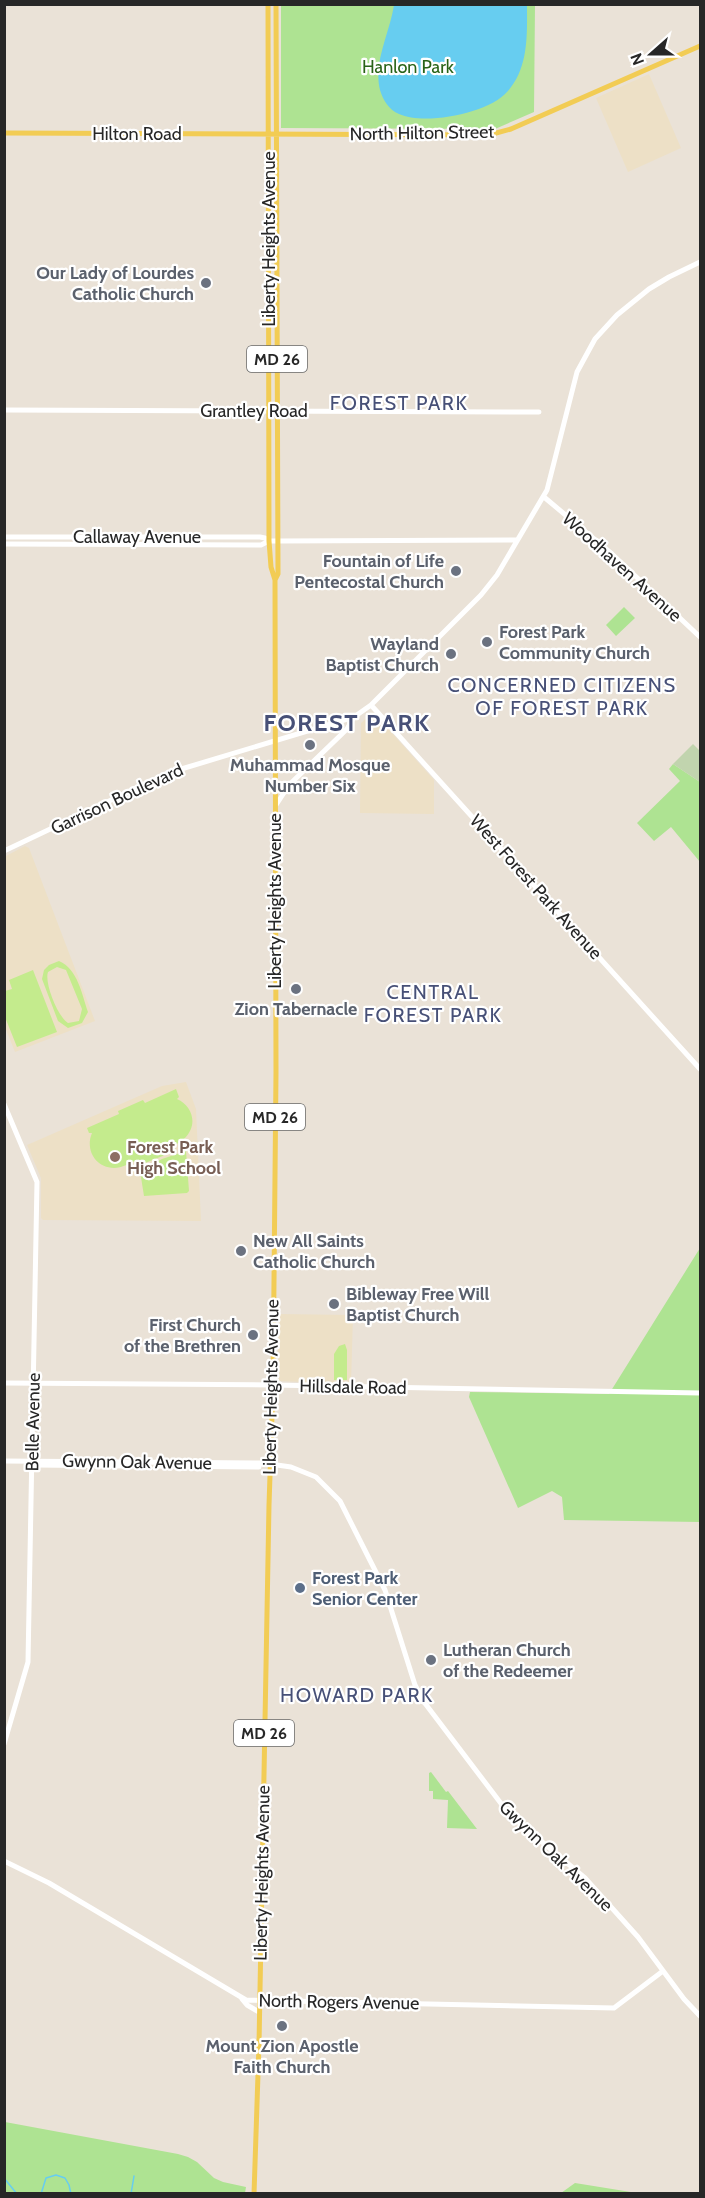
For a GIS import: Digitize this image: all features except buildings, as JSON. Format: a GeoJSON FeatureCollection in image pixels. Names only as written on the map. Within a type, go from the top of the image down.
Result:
{"type":"FeatureCollection","features":[{"type":"Feature","properties":{"kind":"main road","name":"Liberty Heights Avenue"},"geometry":{"type":"LineString","coordinates":[[268,4],[269,541],[272,574],[275,580]]}},
{"type":"Feature","properties":{"kind":"main road","name":"Liberty Heights Avenue"},"geometry":{"type":"LineString","coordinates":[[254,2193],[273,1385],[276,1072],[274,740],[275,580],[278,574],[276,4]]}},
{"type":"Feature","properties":{"kind":"main road","name":"North Hilton Street"},"geometry":{"type":"LineString","coordinates":[[269,135],[495,134],[700,46]]}},
{"type":"Feature","properties":{"kind":"main road","name":"Hilton Road"},"geometry":{"type":"LineString","coordinates":[[4,134],[269,135]]}},
{"type":"Feature","properties":{"kind":"street","name":"Garrison Boulevard"},"geometry":{"type":"LineString","coordinates":[[4,851],[168,772],[354,717],[371,705],[486,590],[544,497],[577,372],[588,348],[617,315],[643,294],[669,277],[700,262]]}},
{"type":"Feature","properties":{"kind":"street","name":"Grantley Road"},"geometry":{"type":"LineString","coordinates":[[4,410],[539,412]]}},
{"type":"Feature","properties":{"kind":"street","name":"Woodhaven Avenue"},"geometry":{"type":"LineString","coordinates":[[544,497],[612,554],[700,637]]}},
{"type":"Feature","properties":{"kind":"street","name":"Callaway Avenue"},"geometry":{"type":"LineString","coordinates":[[4,537],[265,537],[269,541]]}},
{"type":"Feature","properties":{"kind":"street","name":"Callaway Avenue"},"geometry":{"type":"LineString","coordinates":[[4,544],[261,545],[269,541],[517,540]]}},
{"type":"Feature","properties":{"kind":"street","name":"West Forest Park Avenue"},"geometry":{"type":"LineString","coordinates":[[371,705],[700,1069]]}},
{"type":"Feature","properties":{"kind":"street"},"geometry":{"type":"LineString","coordinates":[[275,806],[286,788],[348,729],[354,717]]}},
{"type":"Feature","properties":{"kind":"street","name":"Belle Avenue"},"geometry":{"type":"LineString","coordinates":[[4,1104],[37,1179],[28,1662],[4,1744]]}},
{"type":"Feature","properties":{"kind":"street","name":"Hillsdale Road"},"geometry":{"type":"LineString","coordinates":[[4,1383],[273,1385],[700,1393]]}},
{"type":"Feature","properties":{"kind":"street","name":"Gwynn Oak Avenue"},"geometry":{"type":"LineString","coordinates":[[4,1462],[250,1463],[286,1466],[316,1477],[334,1494],[344,1509],[385,1590],[415,1685],[424,1702],[509,1814],[585,1878],[638,1937],[700,2016]]}},
{"type":"Feature","properties":{"kind":"street","name":"North Rogers Avenue"},"geometry":{"type":"LineString","coordinates":[[4,1861],[50,1882],[241,1998],[259,2001],[614,2008],[663,1971]]}},
{"type":"Feature","properties":{"kind":"street"},"geometry":{"type":"LineString","coordinates":[[241,1998],[247,2005],[259,2012]]}},
{"type":"Feature","properties":{"kind":"shaded area"},"geometry":{"type":"Polygon","coordinates":[[[649,74],[681,148],[628,172],[596,98],[649,74]]]}},
{"type":"Feature","properties":{"kind":"shaded area"},"geometry":{"type":"Polygon","coordinates":[[[373,712],[434,780],[434,814],[360,813],[361,723],[373,712]]]}},
{"type":"Feature","properties":{"kind":"shaded area"},"geometry":{"type":"Polygon","coordinates":[[[25,846],[29,848],[95,1021],[15,1052],[5,1027],[4,857],[25,846]]]}},
{"type":"Feature","properties":{"kind":"shaded area","name":"Forest Park High School"},"geometry":{"type":"Polygon","coordinates":[[[186,1082],[196,1109],[201,1221],[43,1220],[41,1218],[41,1178],[27,1145],[162,1086],[186,1082]]]}},
{"type":"Feature","properties":{"kind":"shaded area"},"geometry":{"type":"Polygon","coordinates":[[[278,1314],[353,1315],[351,1384],[278,1381],[278,1314]]]}},
{"type":"Feature","properties":{"kind":"green space","name":"Hanlon Park"},"geometry":{"type":"Polygon","coordinates":[[[281,5],[535,5],[534,112],[495,129],[281,128],[281,5]]]}},
{"type":"Feature","properties":{"kind":"green space"},"geometry":{"type":"Polygon","coordinates":[[[624,607],[635,618],[616,636],[606,625],[624,607]]]}},
{"type":"Feature","properties":{"kind":"green space"},"geometry":{"type":"Polygon","coordinates":[[[693,744],[700,751],[700,782],[673,764],[693,744]]]}},
{"type":"Feature","properties":{"kind":"green space"},"geometry":{"type":"Polygon","coordinates":[[[673,764],[700,782],[700,862],[671,827],[654,841],[637,823],[680,781],[669,769],[673,764]]]}},
{"type":"Feature","properties":{"kind":"green space"},"geometry":{"type":"Polygon","coordinates":[[[59,961],[75,976],[88,1012],[82,1023],[68,1028],[58,1021],[42,979],[44,970],[59,961]],[[57,967],[48,972],[47,977],[56,1007],[68,1023],[79,1021],[82,1009],[66,970],[57,967]]]}},
{"type":"Feature","properties":{"kind":"green space"},"geometry":{"type":"Polygon","coordinates":[[[33,970],[57,1032],[17,1047],[5,1017],[5,991],[12,989],[9,980],[33,970]]]}},
{"type":"Feature","properties":{"kind":"green space"},"geometry":{"type":"Polygon","coordinates":[[[176,1089],[179,1097],[177,1099],[187,1106],[192,1116],[191,1127],[185,1138],[163,1149],[165,1155],[140,1165],[137,1160],[114,1168],[97,1161],[91,1151],[92,1133],[89,1133],[87,1128],[143,1100],[145,1103],[176,1089]]]}},
{"type":"Feature","properties":{"kind":"green space"},"geometry":{"type":"Polygon","coordinates":[[[186,1151],[189,1191],[144,1196],[140,1171],[162,1159],[186,1151]]]}},
{"type":"Feature","properties":{"kind":"green space"},"geometry":{"type":"Polygon","coordinates":[[[700,1248],[700,1522],[564,1520],[562,1497],[552,1491],[518,1508],[469,1397],[470,1392],[609,1394],[700,1248]]]}},
{"type":"Feature","properties":{"kind":"green space"},"geometry":{"type":"Polygon","coordinates":[[[345,1344],[347,1380],[334,1380],[334,1354],[339,1346],[345,1344]]]}},
{"type":"Feature","properties":{"kind":"green space"},"geometry":{"type":"Polygon","coordinates":[[[431,1772],[477,1829],[447,1828],[448,1800],[433,1799],[433,1791],[429,1791],[429,1773],[431,1772]]]}},
{"type":"Feature","properties":{"kind":"green space"},"geometry":{"type":"Polygon","coordinates":[[[5,2122],[178,2154],[197,2162],[214,2178],[246,2187],[245,2193],[5,2193],[5,2122]]]}},
{"type":"Feature","properties":{"kind":"green space"},"geometry":{"type":"Polygon","coordinates":[[[575,2183],[637,2193],[561,2193],[575,2183]]]}},
{"type":"Feature","properties":{"kind":"water"},"geometry":{"type":"Polygon","coordinates":[[[394,5],[527,5],[523,62],[514,83],[507,92],[486,106],[456,115],[424,119],[395,112],[383,97],[378,79],[380,58],[394,5]]]}},
{"type":"Feature","properties":{"kind":"waterway"},"geometry":{"type":"LineString","coordinates":[[41,2194],[46,2178],[56,2175],[65,2178],[71,2194]]}},
{"type":"Feature","properties":{"kind":"waterway"},"geometry":{"type":"LineString","coordinates":[[131,2194],[134,2176]]}},
{"type":"Feature","properties":{"kind":"waterway"},"geometry":{"type":"LineString","coordinates":[[4,2178],[17,2194]]}},
{"type":"Feature","properties":{"kind":"place","name":"Our Lady of Lourdes Catholic Church"},"geometry":{"type":"Point","coordinates":[206,283]}},
{"type":"Feature","properties":{"kind":"place","name":"Fountain of Life Pentecostal Church"},"geometry":{"type":"Point","coordinates":[456,571]}},
{"type":"Feature","properties":{"kind":"place","name":"Forest Park Community Church"},"geometry":{"type":"Point","coordinates":[487,642]}},
{"type":"Feature","properties":{"kind":"place","name":"Wayland Baptist Church"},"geometry":{"type":"Point","coordinates":[451,654]}},
{"type":"Feature","properties":{"kind":"place","name":"Muhammad Mosque Number Six"},"geometry":{"type":"Point","coordinates":[310,745]}},
{"type":"Feature","properties":{"kind":"place","name":"Zion Tabernacle"},"geometry":{"type":"Point","coordinates":[296,989]}},
{"type":"Feature","properties":{"kind":"place","name":"Forest Park High School"},"geometry":{"type":"Point","coordinates":[115,1157]}},
{"type":"Feature","properties":{"kind":"place","name":"New All Saints Catholic Church"},"geometry":{"type":"Point","coordinates":[241,1251]}},
{"type":"Feature","properties":{"kind":"place","name":"Bibleway Free Will Baptist Church"},"geometry":{"type":"Point","coordinates":[334,1304]}},
{"type":"Feature","properties":{"kind":"place","name":"First Church of the Brethren"},"geometry":{"type":"Point","coordinates":[253,1335]}},
{"type":"Feature","properties":{"kind":"place","name":"Forest Park Senior Center"},"geometry":{"type":"Point","coordinates":[300,1588]}},
{"type":"Feature","properties":{"kind":"place","name":"Lutheran Church of the Redeemer"},"geometry":{"type":"Point","coordinates":[431,1660]}},
{"type":"Feature","properties":{"kind":"place","name":"Mount Zion Apostle Faith Church"},"geometry":{"type":"Point","coordinates":[282,2026]}},
{"type":"Feature","properties":{"kind":"district","name":"FOREST PARK"},"geometry":{"type":"Point","coordinates":[399,403]}},
{"type":"Feature","properties":{"kind":"district","name":"CONCERNED CITIZENS OF FOREST PARK"},"geometry":{"type":"Point","coordinates":[562,696]}},
{"type":"Feature","properties":{"kind":"district","name":"FOREST PARK"},"geometry":{"type":"Point","coordinates":[347,722]}},
{"type":"Feature","properties":{"kind":"district","name":"CENTRAL FOREST PARK"},"geometry":{"type":"Point","coordinates":[433,1004]}},
{"type":"Feature","properties":{"kind":"district","name":"HOWARD PARK"},"geometry":{"type":"Point","coordinates":[357,1695]}}]}
